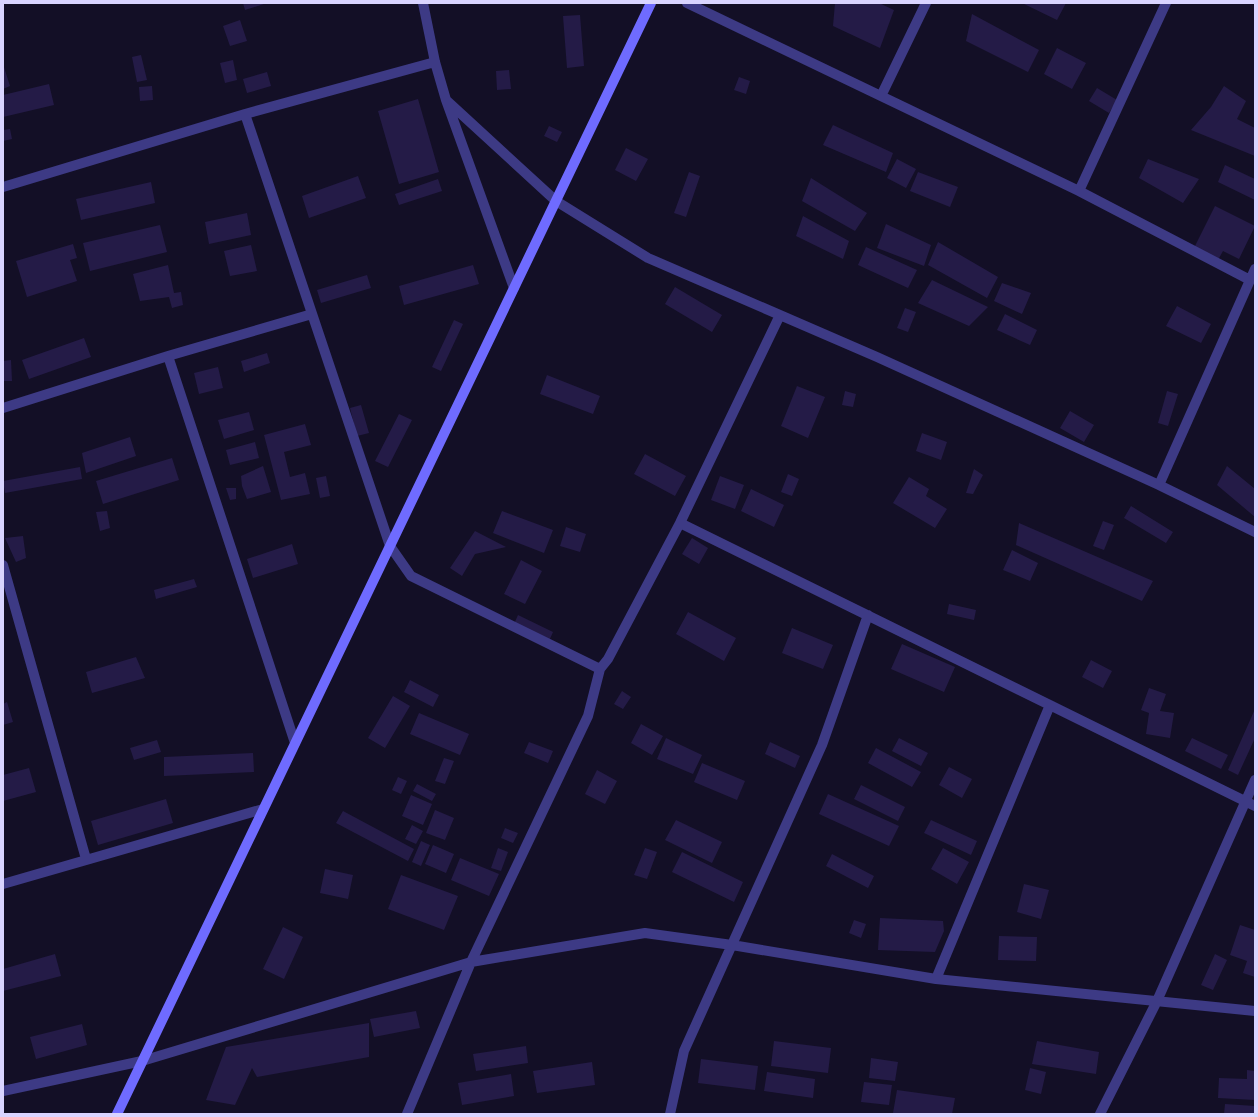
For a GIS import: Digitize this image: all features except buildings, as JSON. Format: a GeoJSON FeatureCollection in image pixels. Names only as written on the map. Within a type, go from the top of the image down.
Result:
{"type":"FeatureCollection","features":[{"type":"Feature","properties":{"kind":"street"},"geometry":{"type":"LineString","coordinates":[[423,3],[435,62],[446,100],[514,288]]}},
{"type":"Feature","properties":{"kind":"street"},"geometry":{"type":"LineString","coordinates":[[117,1114],[651,3]]}},
{"type":"Feature","properties":{"kind":"street"},"geometry":{"type":"LineString","coordinates":[[687,3],[1079,191],[1250,280]]}},
{"type":"Feature","properties":{"kind":"street"},"geometry":{"type":"LineString","coordinates":[[881,96],[926,3]]}},
{"type":"Feature","properties":{"kind":"street"},"geometry":{"type":"LineString","coordinates":[[1079,191],[1166,3]]}},
{"type":"Feature","properties":{"kind":"street"},"geometry":{"type":"LineString","coordinates":[[3,187],[245,114],[435,62]]}},
{"type":"Feature","properties":{"kind":"street"},"geometry":{"type":"LineString","coordinates":[[446,100],[556,200],[648,258],[891,364],[1160,485],[1255,532]]}},
{"type":"Feature","properties":{"kind":"street"},"geometry":{"type":"LineString","coordinates":[[245,114],[390,546],[411,576],[600,669]]}},
{"type":"Feature","properties":{"kind":"street"},"geometry":{"type":"LineString","coordinates":[[1160,485],[1255,269]]}},
{"type":"Feature","properties":{"kind":"street"},"geometry":{"type":"LineString","coordinates":[[3,408],[168,356],[312,314]]}},
{"type":"Feature","properties":{"kind":"street"},"geometry":{"type":"LineString","coordinates":[[407,1114],[471,962],[588,716],[600,669],[608,659],[680,523],[780,315]]}},
{"type":"Feature","properties":{"kind":"street"},"geometry":{"type":"LineString","coordinates":[[168,356],[295,743]]}},
{"type":"Feature","properties":{"kind":"street"},"geometry":{"type":"LineString","coordinates":[[680,523],[1250,804]]}},
{"type":"Feature","properties":{"kind":"street"},"geometry":{"type":"LineString","coordinates":[[3,565],[86,859]]}},
{"type":"Feature","properties":{"kind":"street"},"geometry":{"type":"LineString","coordinates":[[670,1114],[684,1050],[822,745],[868,615]]}},
{"type":"Feature","properties":{"kind":"street"},"geometry":{"type":"LineString","coordinates":[[936,978],[1050,705]]}},
{"type":"Feature","properties":{"kind":"street"},"geometry":{"type":"LineString","coordinates":[[1100,1114],[1157,1001],[1250,804],[1255,780]]}},
{"type":"Feature","properties":{"kind":"street"},"geometry":{"type":"LineString","coordinates":[[3,884],[263,809]]}},
{"type":"Feature","properties":{"kind":"street"},"geometry":{"type":"LineString","coordinates":[[3,1091],[142,1061],[471,962],[645,933],[732,945],[936,978],[1255,1011]]}}]}
